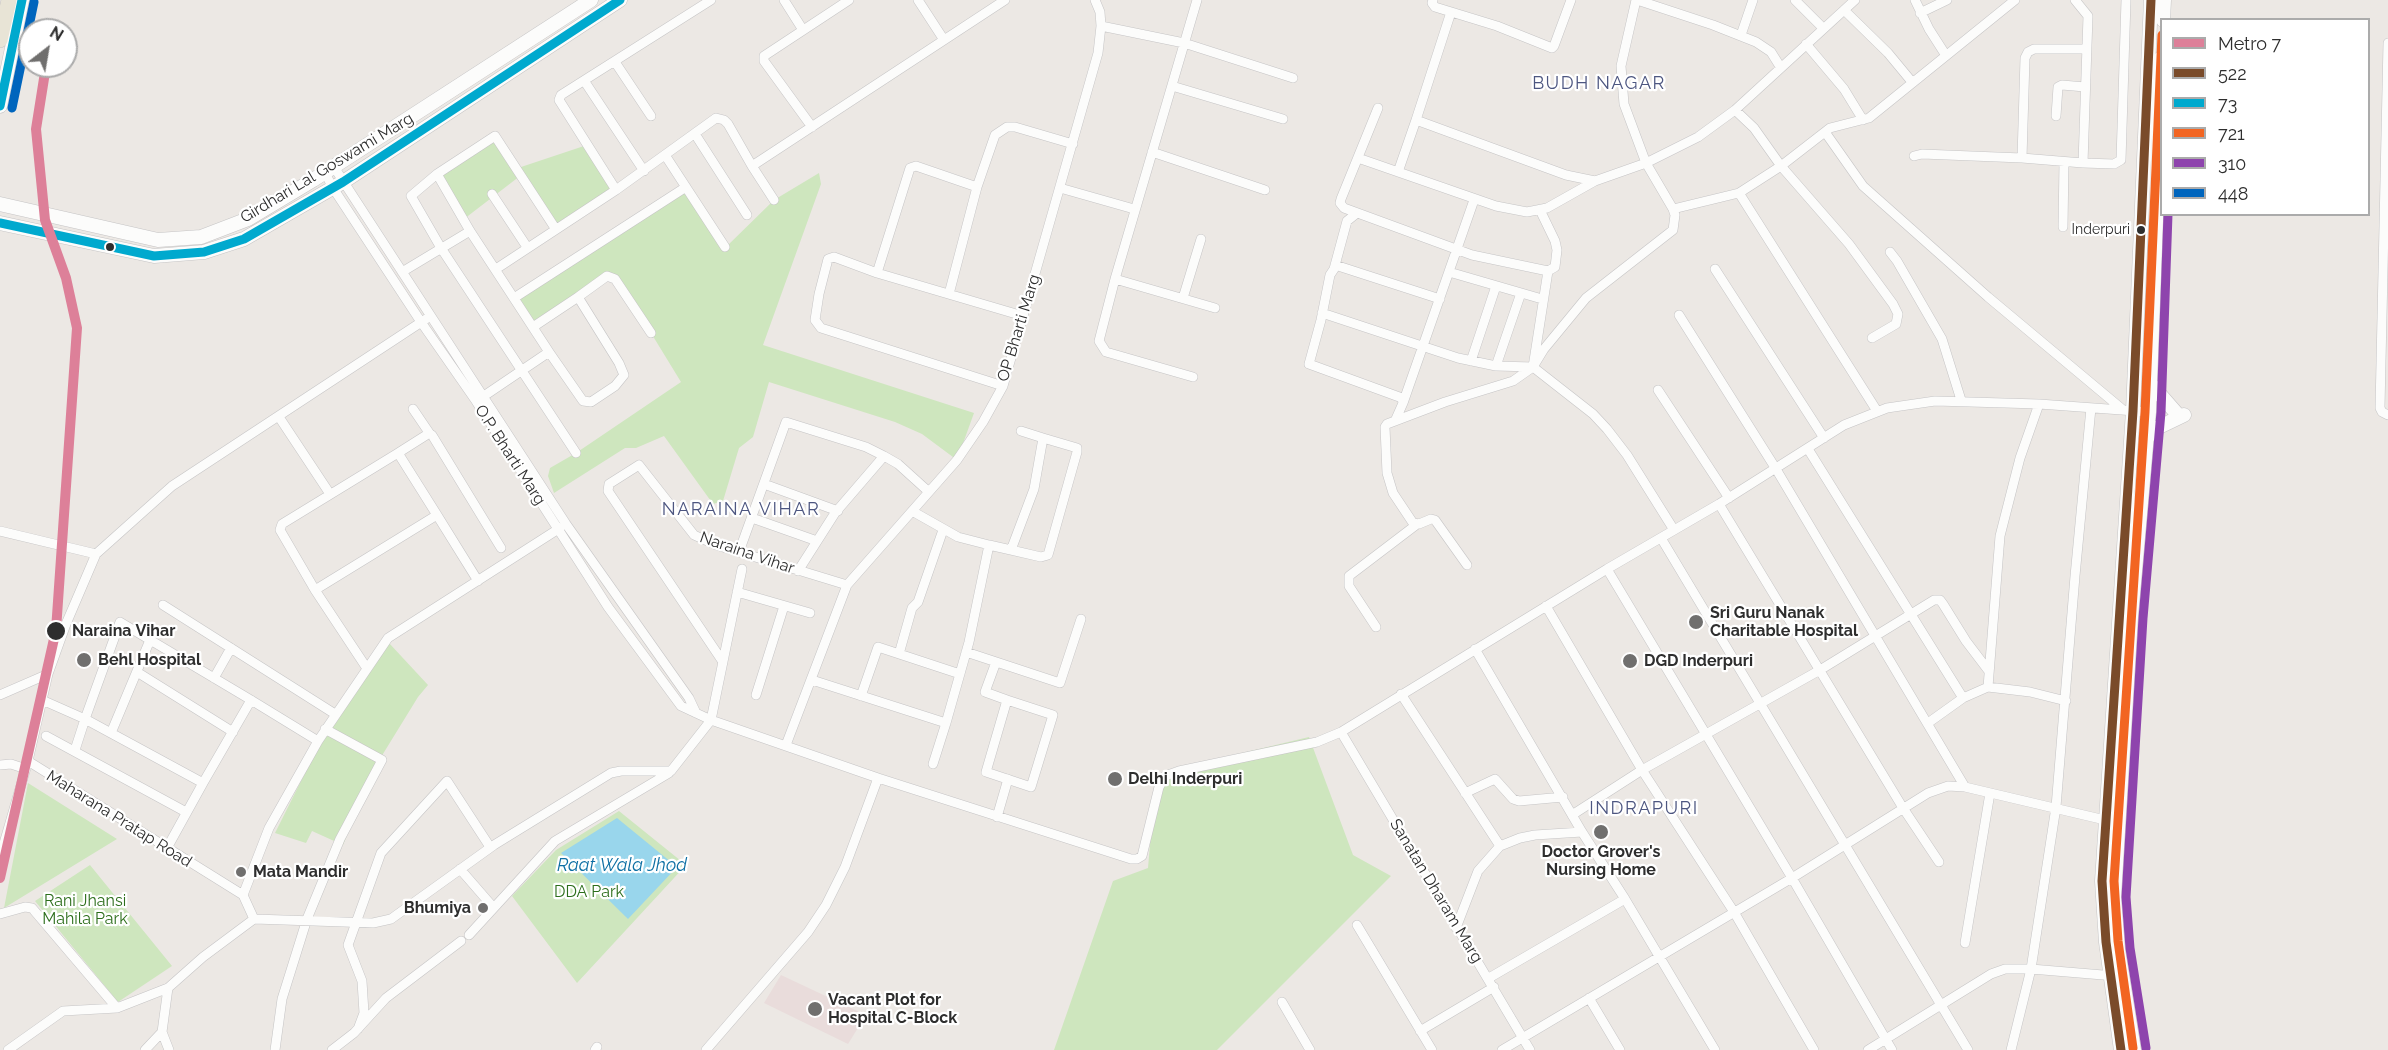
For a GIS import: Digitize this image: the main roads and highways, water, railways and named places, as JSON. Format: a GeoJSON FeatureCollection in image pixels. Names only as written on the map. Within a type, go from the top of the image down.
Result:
{"type":"FeatureCollection","features":[{"type":"Feature","properties":{"kind":"main road"},"geometry":{"type":"LineString","coordinates":[[0,40],[9,0]]}},
{"type":"Feature","properties":{"kind":"water","name":"Raat Wala Jhod"},"geometry":{"type":"Polygon","coordinates":[[[617,818],[677,867],[628,919],[561,853],[617,818]]]}},
{"type":"Feature","properties":{"kind":"metro line","name":"7"},"geometry":{"type":"LineString","coordinates":[[0,878],[56,630],[77,328],[66,278],[45,220],[36,129],[44,78]]}},
{"type":"Feature","properties":{"kind":"place","name":"Inderpuri"},"geometry":{"type":"Point","coordinates":[2141,230]}},
{"type":"Feature","properties":{"kind":"place","name":"Sri Guru Nanak Charitable Hospital"},"geometry":{"type":"Point","coordinates":[1696,622]}},
{"type":"Feature","properties":{"kind":"place","name":"Naraina Vihar"},"geometry":{"type":"Point","coordinates":[56,631]}},
{"type":"Feature","properties":{"kind":"place","name":"Behl Hospital"},"geometry":{"type":"Point","coordinates":[84,660]}},
{"type":"Feature","properties":{"kind":"place","name":"DGD Inderpuri"},"geometry":{"type":"Point","coordinates":[1630,661]}},
{"type":"Feature","properties":{"kind":"place","name":"Delhi Inderpuri"},"geometry":{"type":"Point","coordinates":[1115,779]}},
{"type":"Feature","properties":{"kind":"place","name":"Doctor Grover's Nursing Home"},"geometry":{"type":"Point","coordinates":[1601,832]}},
{"type":"Feature","properties":{"kind":"place","name":"Mata Mandir"},"geometry":{"type":"Point","coordinates":[241,872]}},
{"type":"Feature","properties":{"kind":"place","name":"Bhumiya"},"geometry":{"type":"Point","coordinates":[483,908]}},
{"type":"Feature","properties":{"kind":"place","name":"Vacant Plot for Hospital C-Block"},"geometry":{"type":"Point","coordinates":[815,1009]}},
{"type":"Feature","properties":{"kind":"district","name":"BUDH NAGAR"},"geometry":{"type":"Point","coordinates":[1599,84]}},
{"type":"Feature","properties":{"kind":"district","name":"NARAINA VIHAR"},"geometry":{"type":"Point","coordinates":[741,510]}},
{"type":"Feature","properties":{"kind":"district","name":"INDRAPURI"},"geometry":{"type":"Point","coordinates":[1644,809]}},
{"type":"Feature","properties":{"kind":"park label","name":"DDA Park"},"geometry":{"type":"Point","coordinates":[589,892]}},
{"type":"Feature","properties":{"kind":"park label","name":"Rani Jhansi Mahila Park"},"geometry":{"type":"Point","coordinates":[85,910]}}]}
